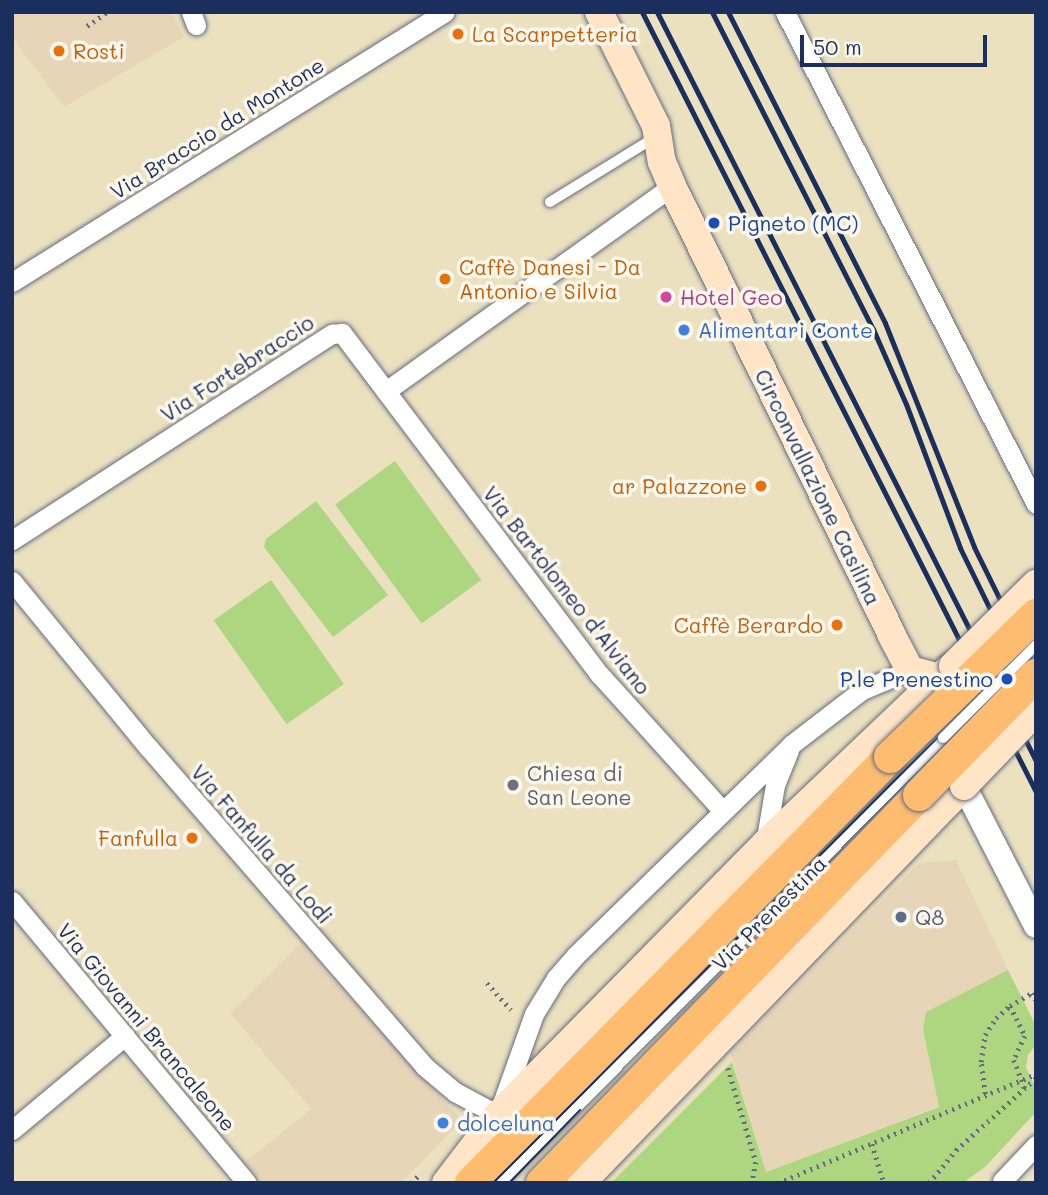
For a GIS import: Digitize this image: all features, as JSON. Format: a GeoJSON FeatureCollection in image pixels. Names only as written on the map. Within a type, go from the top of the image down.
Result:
{"type":"FeatureCollection","features":[{"type":"Feature","properties":{"kind":"highway"},"geometry":{"type":"LineString","coordinates":[[486,1178],[738,910],[1036,615]]}},
{"type":"Feature","properties":{"kind":"highway"},"geometry":{"type":"LineString","coordinates":[[542,1183],[1036,675]]}},
{"type":"Feature","properties":{"kind":"main road","name":"Circonvallazione Casilina"},"geometry":{"type":"LineString","coordinates":[[599,12],[659,135],[662,162],[672,186],[910,670]]}},
{"type":"Feature","properties":{"kind":"main road"},"geometry":{"type":"LineString","coordinates":[[446,1183],[498,1115],[765,844],[1036,584]]}},
{"type":"Feature","properties":{"kind":"main road"},"geometry":{"type":"LineString","coordinates":[[910,670],[946,672]]}},
{"type":"Feature","properties":{"kind":"main road"},"geometry":{"type":"LineString","coordinates":[[581,1183],[1036,711]]}},
{"type":"Feature","properties":{"kind":"street","name":"Via Braccio da Montone"},"geometry":{"type":"LineString","coordinates":[[12,282],[445,12]]}},
{"type":"Feature","properties":{"kind":"street"},"geometry":{"type":"LineString","coordinates":[[785,12],[1036,503]]}},
{"type":"Feature","properties":{"kind":"street"},"geometry":{"type":"LineString","coordinates":[[386,391],[672,186]]}},
{"type":"Feature","properties":{"kind":"street","name":"Via Fortebraccio"},"geometry":{"type":"LineString","coordinates":[[12,540],[332,334],[342,332],[347,336],[386,391]]}},
{"type":"Feature","properties":{"kind":"street","name":"Via Bartolomeo d'Alviano"},"geometry":{"type":"LineString","coordinates":[[386,391],[600,675],[722,810]]}},
{"type":"Feature","properties":{"kind":"street","name":"Via Fanfulla da Lodi"},"geometry":{"type":"LineString","coordinates":[[12,581],[148,747],[424,1066],[455,1092],[498,1115]]}},
{"type":"Feature","properties":{"kind":"street"},"geometry":{"type":"LineString","coordinates":[[498,1115],[534,1014],[556,978],[722,810],[792,744],[862,690],[910,670]]}},
{"type":"Feature","properties":{"kind":"street"},"geometry":{"type":"LineString","coordinates":[[765,844],[775,785],[792,744]]}},
{"type":"Feature","properties":{"kind":"street"},"geometry":{"type":"LineString","coordinates":[[964,786],[1036,926]]}},
{"type":"Feature","properties":{"kind":"street","name":"Via Giovanni Brancaleone"},"geometry":{"type":"LineString","coordinates":[[12,901],[247,1183]]}},
{"type":"Feature","properties":{"kind":"street"},"geometry":{"type":"LineString","coordinates":[[12,1130],[125,1036]]}},
{"type":"Feature","properties":{"kind":"street"},"geometry":{"type":"LineString","coordinates":[[1002,1181],[1036,1145]]}},
{"type":"Feature","properties":{"kind":"lane"},"geometry":{"type":"LineString","coordinates":[[550,202],[659,135]]}},
{"type":"Feature","properties":{"kind":"lane","name":"Via Prenestina"},"geometry":{"type":"LineString","coordinates":[[486,1178],[914,767],[1036,645]]}},
{"type":"Feature","properties":{"kind":"lane"},"geometry":{"type":"LineString","coordinates":[[914,767],[964,786]]}},
{"type":"Feature","properties":{"kind":"path"},"geometry":{"type":"LineString","coordinates":[[87,26],[107,12]]}},
{"type":"Feature","properties":{"kind":"path"},"geometry":{"type":"LineString","coordinates":[[487,984],[511,1010]]}},
{"type":"Feature","properties":{"kind":"path"},"geometry":{"type":"LineString","coordinates":[[985,1094],[981,1062],[985,1035],[996,1018],[1010,1006],[1032,993],[1036,1000]]}},
{"type":"Feature","properties":{"kind":"path"},"geometry":{"type":"LineString","coordinates":[[1010,1006],[1025,1036],[1013,1060],[1025,1088]]}},
{"type":"Feature","properties":{"kind":"path"},"geometry":{"type":"LineString","coordinates":[[727,1067],[756,1162],[752,1183]]}},
{"type":"Feature","properties":{"kind":"path"},"geometry":{"type":"LineString","coordinates":[[778,1183],[1019,1079],[1036,1076]]}},
{"type":"Feature","properties":{"kind":"path"},"geometry":{"type":"LineString","coordinates":[[929,1183],[956,1150],[1036,1076]]}},
{"type":"Feature","properties":{"kind":"path"},"geometry":{"type":"LineString","coordinates":[[872,1144],[884,1183]]}},
{"type":"Feature","properties":{"kind":"shaded area"},"geometry":{"type":"Polygon","coordinates":[[[12,12],[172,12],[184,37],[64,107],[12,37],[12,12]]]}},
{"type":"Feature","properties":{"kind":"shaded area"},"geometry":{"type":"Polygon","coordinates":[[[956,860],[1008,970],[926,1012],[923,1029],[939,1106],[766,1172],[730,1052],[919,863],[956,860]]]}},
{"type":"Feature","properties":{"kind":"shaded area"},"geometry":{"type":"Polygon","coordinates":[[[300,944],[462,1120],[401,1183],[264,1183],[245,1162],[311,1109],[230,1013],[300,944]]]}},
{"type":"Feature","properties":{"kind":"green space"},"geometry":{"type":"Polygon","coordinates":[[[395,461],[481,580],[422,623],[335,504],[395,461]]]}},
{"type":"Feature","properties":{"kind":"green space"},"geometry":{"type":"Polygon","coordinates":[[[316,501],[388,595],[333,637],[264,547],[266,539],[316,501]]]}},
{"type":"Feature","properties":{"kind":"green space"},"geometry":{"type":"Polygon","coordinates":[[[271,580],[344,684],[287,724],[214,620],[271,580]]]}},
{"type":"Feature","properties":{"kind":"green space"},"geometry":{"type":"Polygon","coordinates":[[[1008,970],[1036,1026],[1036,1045],[1028,1055],[1026,1067],[1036,1089],[1036,1112],[985,1167],[963,1183],[611,1183],[732,1062],[766,1172],[939,1107],[923,1029],[926,1012],[1008,970]]]}},
{"type":"Feature","properties":{"kind":"tram line"},"geometry":{"type":"LineString","coordinates":[[493,1183],[1036,639]]}},
{"type":"Feature","properties":{"kind":"tram line"},"geometry":{"type":"LineString","coordinates":[[509,1183],[580,1110]]}},
{"type":"Feature","properties":{"kind":"railway"},"geometry":{"type":"LineString","coordinates":[[642,12],[1036,792]]}},
{"type":"Feature","properties":{"kind":"railway"},"geometry":{"type":"LineString","coordinates":[[657,12],[1036,761]]}},
{"type":"Feature","properties":{"kind":"railway"},"geometry":{"type":"LineString","coordinates":[[712,12],[873,329],[906,404],[960,548],[1036,703]]}},
{"type":"Feature","properties":{"kind":"railway"},"geometry":{"type":"LineString","coordinates":[[728,12],[885,323],[974,547],[1036,673]]}},
{"type":"Feature","properties":{"kind":"place","name":"La Scarpetteria"},"geometry":{"type":"Point","coordinates":[458,34]}},
{"type":"Feature","properties":{"kind":"place","name":"Rosti"},"geometry":{"type":"Point","coordinates":[59,51]}},
{"type":"Feature","properties":{"kind":"place","name":"Pigneto (MC)"},"geometry":{"type":"Point","coordinates":[714,223]}},
{"type":"Feature","properties":{"kind":"place","name":"Caffè Danesi - Da Antonio e Silvia"},"geometry":{"type":"Point","coordinates":[445,279]}},
{"type":"Feature","properties":{"kind":"place","name":"Hotel Geo"},"geometry":{"type":"Point","coordinates":[666,297]}},
{"type":"Feature","properties":{"kind":"place","name":"Alimentari Conte"},"geometry":{"type":"Point","coordinates":[684,330]}},
{"type":"Feature","properties":{"kind":"place","name":"ar Palazzone"},"geometry":{"type":"Point","coordinates":[761,486]}},
{"type":"Feature","properties":{"kind":"place","name":"Caffè Berardo"},"geometry":{"type":"Point","coordinates":[837,625]}},
{"type":"Feature","properties":{"kind":"place","name":"P.le Prenestino"},"geometry":{"type":"Point","coordinates":[1007,679]}},
{"type":"Feature","properties":{"kind":"place","name":"Chiesa di San Leone"},"geometry":{"type":"Point","coordinates":[513,785]}},
{"type":"Feature","properties":{"kind":"place","name":"Fanfulla"},"geometry":{"type":"Point","coordinates":[192,838]}},
{"type":"Feature","properties":{"kind":"place","name":"Q8"},"geometry":{"type":"Point","coordinates":[901,917]}},
{"type":"Feature","properties":{"kind":"place","name":"dolceluna"},"geometry":{"type":"Point","coordinates":[443,1123]}}]}
